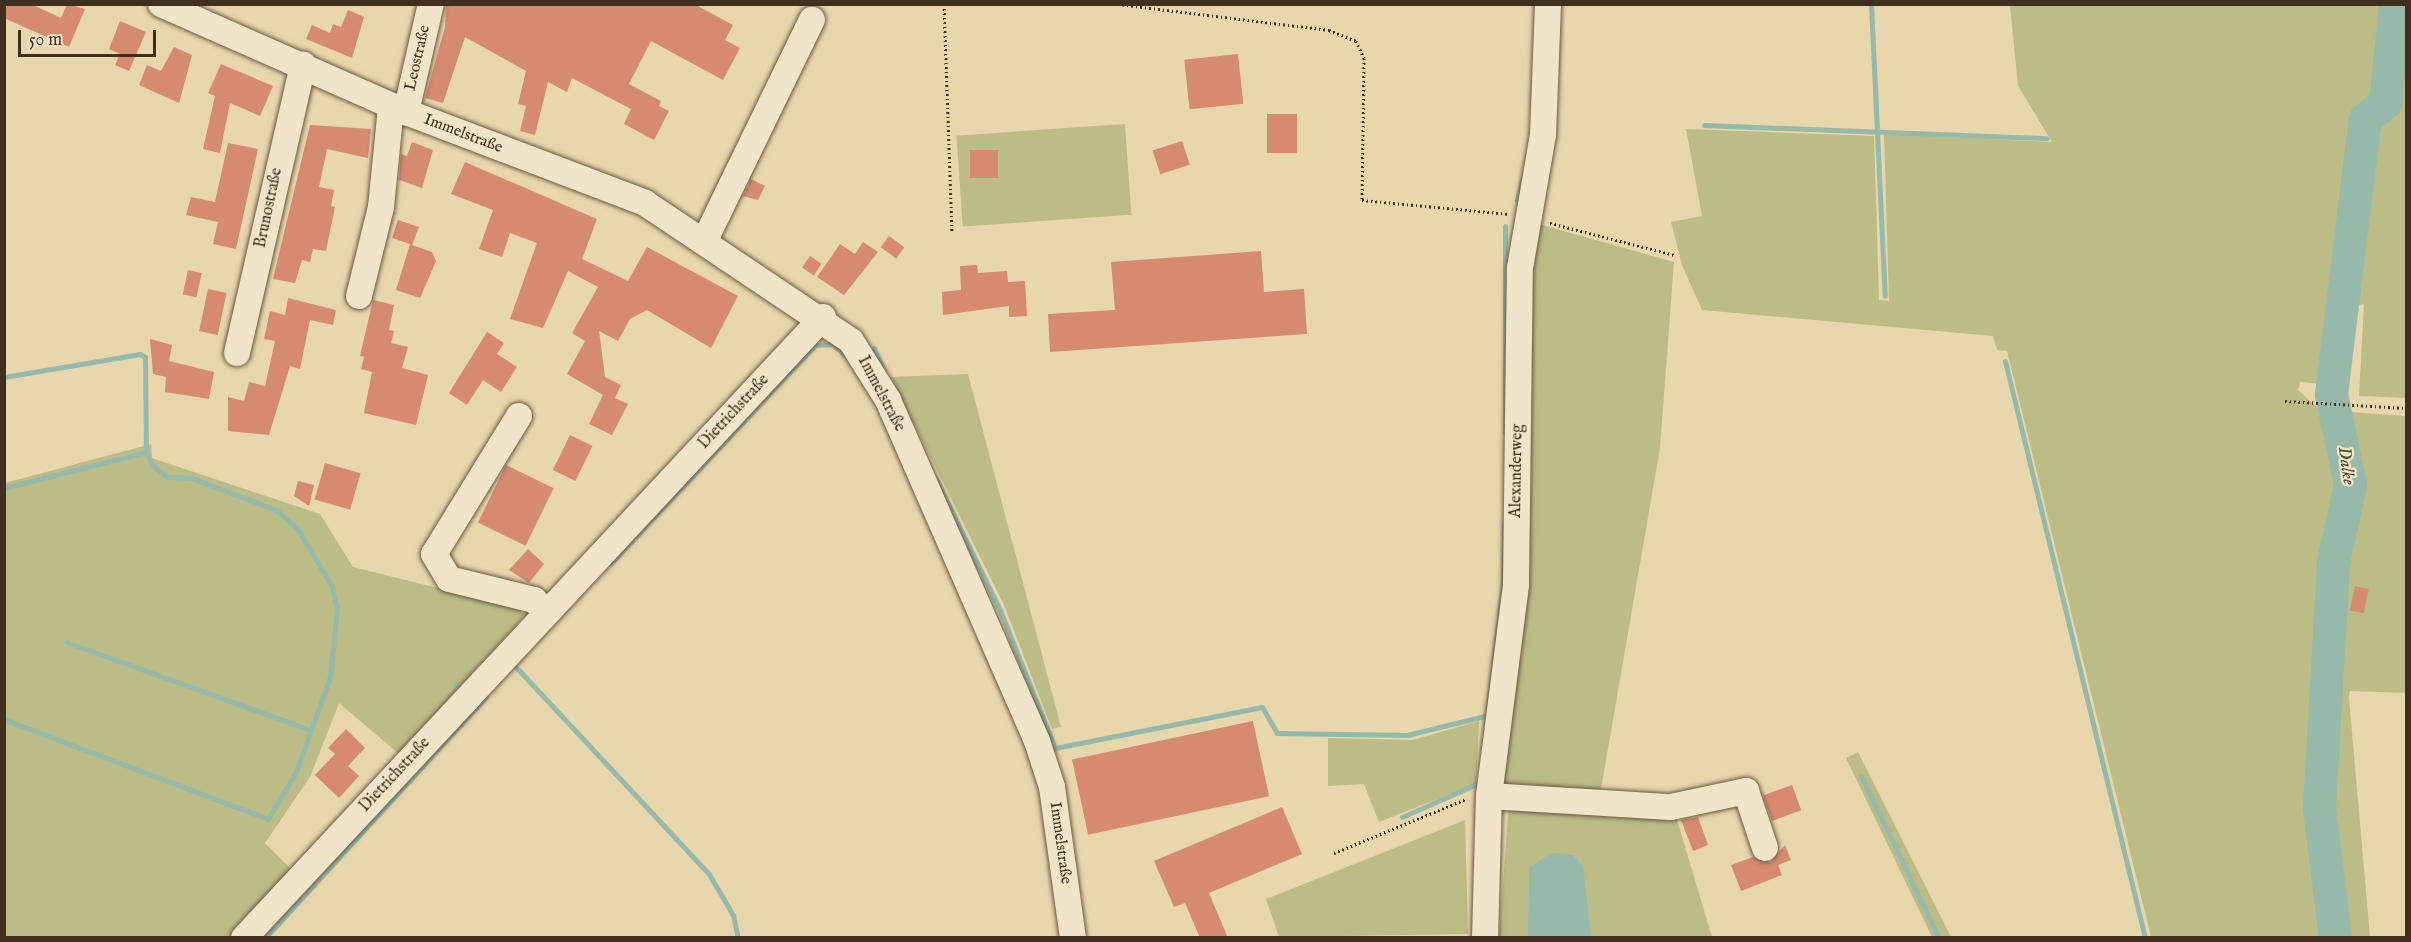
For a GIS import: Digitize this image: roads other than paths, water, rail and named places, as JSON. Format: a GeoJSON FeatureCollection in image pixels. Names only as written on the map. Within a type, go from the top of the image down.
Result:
{"type":"FeatureCollection","features":[{"type":"Feature","properties":{"kind":"street","name":"Immelstraße"},"geometry":{"type":"LineString","coordinates":[[161,4],[303,64],[398,109],[645,203],[823,317],[851,341],[888,400],[1020,698],[1052,787],[1073,938]]}},
{"type":"Feature","properties":{"kind":"street","name":"Leostraße"},"geometry":{"type":"LineString","coordinates":[[398,109],[431,4]]}},
{"type":"Feature","properties":{"kind":"street","name":"Alexanderweg"},"geometry":{"type":"LineString","coordinates":[[1485,938],[1489,796],[1516,584],[1520,268],[1526,217],[1543,135],[1548,4]]}},
{"type":"Feature","properties":{"kind":"street"},"geometry":{"type":"LineString","coordinates":[[705,242],[812,20]]}},
{"type":"Feature","properties":{"kind":"street","name":"Brunostraße"},"geometry":{"type":"LineString","coordinates":[[237,353],[303,64]]}},
{"type":"Feature","properties":{"kind":"street"},"geometry":{"type":"LineString","coordinates":[[359,296],[381,207],[398,109]]}},
{"type":"Feature","properties":{"kind":"street","name":"Dietrichstraße"},"geometry":{"type":"LineString","coordinates":[[244,938],[823,317]]}},
{"type":"Feature","properties":{"kind":"street"},"geometry":{"type":"LineString","coordinates":[[519,416],[434,554],[449,579],[534,600],[547,612]]}},
{"type":"Feature","properties":{"kind":"street"},"geometry":{"type":"LineString","coordinates":[[1489,796],[1671,807],[1746,791],[1765,848]]}},
{"type":"Feature","properties":{"kind":"waterway"},"geometry":{"type":"LineString","coordinates":[[1871,4],[1885,296]]}},
{"type":"Feature","properties":{"kind":"waterway","name":"Dalke"},"geometry":{"type":"LineString","coordinates":[[2335,938],[2319,807],[2333,562],[2350,484],[2331,394],[2365,119],[2385,103],[2395,4]]}},
{"type":"Feature","properties":{"kind":"waterway"},"geometry":{"type":"LineString","coordinates":[[1704,125],[2047,138]]}},
{"type":"Feature","properties":{"kind":"waterway"},"geometry":{"type":"LineString","coordinates":[[1517,200],[1525,170]]}},
{"type":"Feature","properties":{"kind":"waterway"},"geometry":{"type":"LineString","coordinates":[[1505,226],[1505,432]]}},
{"type":"Feature","properties":{"kind":"waterway"},"geometry":{"type":"LineString","coordinates":[[611,563],[815,345],[833,344],[849,359]]}},
{"type":"Feature","properties":{"kind":"waterway"},"geometry":{"type":"LineString","coordinates":[[874,348],[885,373]]}},
{"type":"Feature","properties":{"kind":"waterway"},"geometry":{"type":"LineString","coordinates":[[4,377],[140,354],[145,357],[146,452],[152,465],[167,477],[192,478],[276,510],[297,528],[332,586],[337,609],[330,677],[296,772],[268,819],[4,719]]}},
{"type":"Feature","properties":{"kind":"waterway"},"geometry":{"type":"LineString","coordinates":[[2005,361],[2145,938]]}},
{"type":"Feature","properties":{"kind":"waterway"},"geometry":{"type":"LineString","coordinates":[[4,488],[146,452]]}},
{"type":"Feature","properties":{"kind":"waterway"},"geometry":{"type":"LineString","coordinates":[[937,481],[1000,610],[1055,748],[1262,707],[1277,733],[1407,735],[1485,716]]}},
{"type":"Feature","properties":{"kind":"waterway"},"geometry":{"type":"LineString","coordinates":[[1483,749],[1503,584],[1504,525]]}},
{"type":"Feature","properties":{"kind":"waterway"},"geometry":{"type":"LineString","coordinates":[[66,642],[311,730]]}},
{"type":"Feature","properties":{"kind":"waterway"},"geometry":{"type":"LineString","coordinates":[[515,666],[709,874],[733,915],[738,938]]}},
{"type":"Feature","properties":{"kind":"waterway"},"geometry":{"type":"LineString","coordinates":[[456,684],[462,690]]}},
{"type":"Feature","properties":{"kind":"waterway"},"geometry":{"type":"LineString","coordinates":[[265,938],[486,697]]}},
{"type":"Feature","properties":{"kind":"waterway"},"geometry":{"type":"LineString","coordinates":[[1861,776],[1939,938]]}},
{"type":"Feature","properties":{"kind":"waterway"},"geometry":{"type":"LineString","coordinates":[[1402,817],[1481,782]]}}]}
